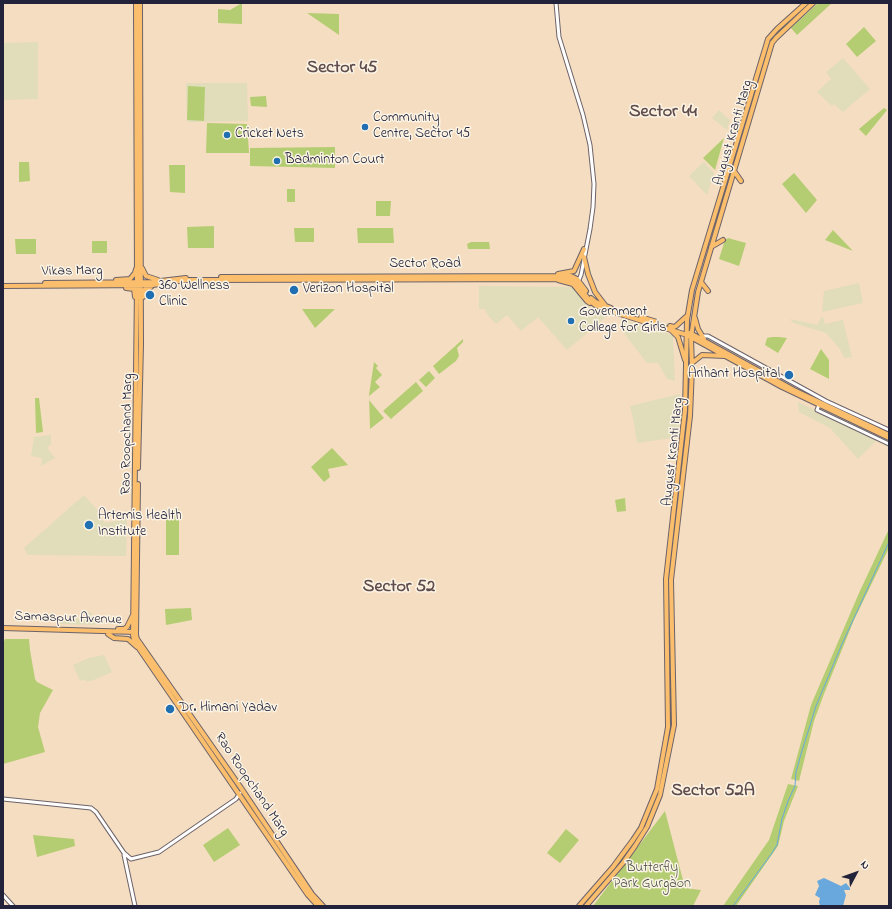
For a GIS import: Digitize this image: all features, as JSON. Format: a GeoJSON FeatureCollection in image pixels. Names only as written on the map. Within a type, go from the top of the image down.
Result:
{"type":"FeatureCollection","features":[{"type":"Feature","properties":{"kind":"main road"},"geometry":{"type":"LineString","coordinates":[[136,3],[138,12]]}},
{"type":"Feature","properties":{"kind":"main road"},"geometry":{"type":"LineString","coordinates":[[138,12],[140,3]]}},
{"type":"Feature","properties":{"kind":"main road","name":"August Kranti Marg"},"geometry":{"type":"LineString","coordinates":[[586,906],[623,863],[647,827],[660,794],[664,778],[674,725],[671,580],[690,416],[692,363],[688,314],[692,290],[768,39],[806,3]]}},
{"type":"Feature","properties":{"kind":"main road","name":"August Kranti Marg"},"geometry":{"type":"LineString","coordinates":[[579,906],[624,853],[641,828],[657,789],[668,727],[666,579],[684,418],[689,334],[698,292],[772,43],[813,3]]}},
{"type":"Feature","properties":{"kind":"main road","name":"Rao Roopchand Marg"},"geometry":{"type":"LineString","coordinates":[[135,633],[134,614],[139,306],[138,12]]}},
{"type":"Feature","properties":{"kind":"main road"},"geometry":{"type":"LineString","coordinates":[[734,153],[739,154]]}},
{"type":"Feature","properties":{"kind":"main road"},"geometry":{"type":"LineString","coordinates":[[734,171],[741,181]]}},
{"type":"Feature","properties":{"kind":"main road"},"geometry":{"type":"LineString","coordinates":[[711,247],[723,240]]}},
{"type":"Feature","properties":{"kind":"main road"},"geometry":{"type":"LineString","coordinates":[[584,248],[574,271],[555,274],[554,277],[573,284],[588,302],[604,309],[704,338],[794,390],[889,434]]}},
{"type":"Feature","properties":{"kind":"main road"},"geometry":{"type":"LineString","coordinates":[[584,257],[588,274],[595,292],[607,307]]}},
{"type":"Feature","properties":{"kind":"main road"},"geometry":{"type":"LineString","coordinates":[[139,263],[146,276],[161,282],[158,286],[145,289],[139,306]]}},
{"type":"Feature","properties":{"kind":"main road"},"geometry":{"type":"LineString","coordinates":[[139,263],[135,273],[130,278],[115,280],[110,284],[118,288],[131,288],[134,290],[139,306]]}},
{"type":"Feature","properties":{"kind":"main road","name":"Sector Road"},"geometry":{"type":"LineString","coordinates":[[139,284],[185,280],[554,277],[577,281]]}},
{"type":"Feature","properties":{"kind":"main road"},"geometry":{"type":"LineString","coordinates":[[577,281],[596,302],[607,307],[674,327],[688,314]]}},
{"type":"Feature","properties":{"kind":"main road"},"geometry":{"type":"LineString","coordinates":[[577,281],[593,303]]}},
{"type":"Feature","properties":{"kind":"main road"},"geometry":{"type":"LineString","coordinates":[[701,282],[708,291]]}},
{"type":"Feature","properties":{"kind":"main road","name":"Vikas Marg"},"geometry":{"type":"LineString","coordinates":[[3,285],[139,284]]}},
{"type":"Feature","properties":{"kind":"main road"},"geometry":{"type":"LineString","coordinates":[[694,314],[698,329],[704,338]]}},
{"type":"Feature","properties":{"kind":"main road"},"geometry":{"type":"LineString","coordinates":[[669,328],[678,338],[686,366]]}},
{"type":"Feature","properties":{"kind":"main road"},"geometry":{"type":"LineString","coordinates":[[689,334],[782,387],[889,438]]}},
{"type":"Feature","properties":{"kind":"main road"},"geometry":{"type":"LineString","coordinates":[[692,363],[702,355],[728,357]]}},
{"type":"Feature","properties":{"kind":"main road","name":"Rao Roopchand Marg"},"geometry":{"type":"LineString","coordinates":[[135,573],[134,640],[242,790],[312,894],[323,906]]}},
{"type":"Feature","properties":{"kind":"main road"},"geometry":{"type":"LineString","coordinates":[[113,632],[115,630],[126,628],[134,614]]}},
{"type":"Feature","properties":{"kind":"main road","name":"Samaspur Avenue"},"geometry":{"type":"LineString","coordinates":[[3,629],[135,633]]}},
{"type":"Feature","properties":{"kind":"main road","name":"Samaspur Avenue"},"geometry":{"type":"LineString","coordinates":[[69,631],[108,634],[135,633]]}},
{"type":"Feature","properties":{"kind":"main road"},"geometry":{"type":"LineString","coordinates":[[108,634],[114,638],[128,639],[139,646]]}},
{"type":"Feature","properties":{"kind":"main road","name":"Rao Roopchand Marg"},"geometry":{"type":"LineString","coordinates":[[139,646],[308,895],[318,906]]}},
{"type":"Feature","properties":{"kind":"street"},"geometry":{"type":"LineString","coordinates":[[555,3],[557,37],[577,98],[588,146],[592,184],[592,207],[577,281]]}},
{"type":"Feature","properties":{"kind":"street"},"geometry":{"type":"LineString","coordinates":[[555,3],[558,37],[566,64],[579,98],[590,145],[594,184],[593,207],[584,257],[577,281]]}},
{"type":"Feature","properties":{"kind":"street"},"geometry":{"type":"LineString","coordinates":[[704,338],[708,336],[826,401],[889,430]]}},
{"type":"Feature","properties":{"kind":"street"},"geometry":{"type":"LineString","coordinates":[[819,405],[817,410],[889,444]]}},
{"type":"Feature","properties":{"kind":"street"},"geometry":{"type":"LineString","coordinates":[[3,799],[91,808],[96,812],[124,854],[127,857],[133,858],[159,852],[236,799],[242,790]]}},
{"type":"Feature","properties":{"kind":"street"},"geometry":{"type":"LineString","coordinates":[[124,854],[135,906]]}},
{"type":"Feature","properties":{"kind":"street"},"geometry":{"type":"LineString","coordinates":[[3,896],[12,906]]}},
{"type":"Feature","properties":{"kind":"shaded area"},"geometry":{"type":"Polygon","coordinates":[[[38,42],[38,99],[3,100],[3,43],[38,42]]]}},
{"type":"Feature","properties":{"kind":"shaded area"},"geometry":{"type":"Polygon","coordinates":[[[843,58],[870,89],[843,112],[834,104],[832,106],[817,92],[831,79],[826,72],[843,58]]]}},
{"type":"Feature","properties":{"kind":"shaded area"},"geometry":{"type":"Polygon","coordinates":[[[186,83],[247,83],[248,121],[187,122],[186,83]]]}},
{"type":"Feature","properties":{"kind":"shaded area"},"geometry":{"type":"Polygon","coordinates":[[[719,110],[730,120],[727,130],[712,118],[719,110]]]}},
{"type":"Feature","properties":{"kind":"shaded area"},"geometry":{"type":"Polygon","coordinates":[[[704,162],[714,173],[707,195],[689,176],[704,162]]]}},
{"type":"Feature","properties":{"kind":"shaded area"},"geometry":{"type":"Polygon","coordinates":[[[859,283],[863,303],[822,312],[824,291],[859,283]]]}},
{"type":"Feature","properties":{"kind":"shaded area","name":"Government College for Girls"},"geometry":{"type":"Polygon","coordinates":[[[479,286],[572,287],[589,307],[607,316],[567,350],[538,317],[521,331],[507,315],[496,324],[487,314],[485,309],[479,309],[479,286]]]}},
{"type":"Feature","properties":{"kind":"shaded area"},"geometry":{"type":"Polygon","coordinates":[[[821,317],[823,317],[825,324],[843,320],[852,357],[844,358],[840,349],[826,333],[794,323],[789,319],[818,325],[821,317]]]}},
{"type":"Feature","properties":{"kind":"shaded area"},"geometry":{"type":"Polygon","coordinates":[[[620,319],[673,335],[675,381],[667,379],[658,363],[647,363],[623,332],[620,319]]]}},
{"type":"Feature","properties":{"kind":"shaded area"},"geometry":{"type":"Polygon","coordinates":[[[680,394],[679,437],[637,443],[630,406],[680,394]]]}},
{"type":"Feature","properties":{"kind":"shaded area"},"geometry":{"type":"Polygon","coordinates":[[[798,402],[877,440],[858,459],[830,428],[799,412],[798,402]]]}},
{"type":"Feature","properties":{"kind":"shaded area"},"geometry":{"type":"Polygon","coordinates":[[[51,435],[51,444],[47,448],[55,458],[41,466],[42,458],[31,456],[34,437],[51,435]]]}},
{"type":"Feature","properties":{"kind":"shaded area","name":"Artemis Health Institute"},"geometry":{"type":"Polygon","coordinates":[[[84,495],[99,512],[97,514],[105,523],[127,519],[126,556],[28,555],[24,548],[84,495]]]}},
{"type":"Feature","properties":{"kind":"shaded area"},"geometry":{"type":"Polygon","coordinates":[[[86,612],[92,613],[92,618],[95,618],[95,625],[60,624],[60,618],[86,619],[86,612]]]}},
{"type":"Feature","properties":{"kind":"shaded area"},"geometry":{"type":"Polygon","coordinates":[[[104,655],[112,672],[91,681],[85,681],[85,679],[80,681],[73,665],[89,658],[104,655]]]}},
{"type":"Feature","properties":{"kind":"green space"},"geometry":{"type":"Polygon","coordinates":[[[242,3],[242,24],[218,23],[218,9],[230,10],[242,3]]]}},
{"type":"Feature","properties":{"kind":"green space"},"geometry":{"type":"Polygon","coordinates":[[[818,3],[832,3],[797,35],[791,28],[818,3]]]}},
{"type":"Feature","properties":{"kind":"green space"},"geometry":{"type":"Polygon","coordinates":[[[307,13],[339,14],[339,35],[307,13]]]}},
{"type":"Feature","properties":{"kind":"green space"},"geometry":{"type":"Polygon","coordinates":[[[864,27],[876,41],[857,57],[846,44],[864,27]]]}},
{"type":"Feature","properties":{"kind":"green space"},"geometry":{"type":"Polygon","coordinates":[[[188,86],[205,87],[204,121],[187,120],[188,86]]]}},
{"type":"Feature","properties":{"kind":"green space"},"geometry":{"type":"Polygon","coordinates":[[[266,96],[267,107],[251,106],[250,97],[266,96]]]}},
{"type":"Feature","properties":{"kind":"green space"},"geometry":{"type":"Polygon","coordinates":[[[884,108],[887,110],[866,136],[859,129],[884,108]]]}},
{"type":"Feature","properties":{"kind":"green space"},"geometry":{"type":"Polygon","coordinates":[[[207,123],[247,124],[249,153],[206,153],[207,123]]]}},
{"type":"Feature","properties":{"kind":"green space"},"geometry":{"type":"Polygon","coordinates":[[[724,138],[715,170],[703,158],[724,138]]]}},
{"type":"Feature","properties":{"kind":"green space"},"geometry":{"type":"Polygon","coordinates":[[[335,147],[335,168],[250,166],[250,148],[335,147]]]}},
{"type":"Feature","properties":{"kind":"green space"},"geometry":{"type":"Polygon","coordinates":[[[19,162],[29,162],[30,181],[19,182],[19,162]]]}},
{"type":"Feature","properties":{"kind":"green space"},"geometry":{"type":"Polygon","coordinates":[[[169,165],[185,165],[185,193],[170,192],[169,165]]]}},
{"type":"Feature","properties":{"kind":"green space"},"geometry":{"type":"Polygon","coordinates":[[[794,173],[817,200],[806,213],[782,184],[794,173]]]}},
{"type":"Feature","properties":{"kind":"green space"},"geometry":{"type":"Polygon","coordinates":[[[287,189],[295,189],[295,202],[287,202],[287,189]]]}},
{"type":"Feature","properties":{"kind":"green space"},"geometry":{"type":"Polygon","coordinates":[[[376,201],[391,201],[390,216],[376,216],[376,201]]]}},
{"type":"Feature","properties":{"kind":"green space"},"geometry":{"type":"Polygon","coordinates":[[[214,226],[214,248],[188,248],[187,227],[214,226]]]}},
{"type":"Feature","properties":{"kind":"green space"},"geometry":{"type":"Polygon","coordinates":[[[294,228],[314,228],[314,242],[295,242],[294,228]]]}},
{"type":"Feature","properties":{"kind":"green space"},"geometry":{"type":"Polygon","coordinates":[[[357,228],[393,228],[394,243],[358,243],[357,228]]]}},
{"type":"Feature","properties":{"kind":"green space"},"geometry":{"type":"Polygon","coordinates":[[[833,230],[853,251],[825,240],[833,230]]]}},
{"type":"Feature","properties":{"kind":"green space"},"geometry":{"type":"Polygon","coordinates":[[[728,238],[746,243],[739,266],[719,259],[725,240],[728,238]]]}},
{"type":"Feature","properties":{"kind":"green space"},"geometry":{"type":"Polygon","coordinates":[[[15,239],[36,239],[36,254],[16,254],[15,239]]]}},
{"type":"Feature","properties":{"kind":"green space"},"geometry":{"type":"Polygon","coordinates":[[[92,241],[107,241],[107,253],[92,253],[92,241]]]}},
{"type":"Feature","properties":{"kind":"green space"},"geometry":{"type":"Polygon","coordinates":[[[471,242],[489,242],[490,249],[468,249],[467,244],[471,242]]]}},
{"type":"Feature","properties":{"kind":"green space"},"geometry":{"type":"Polygon","coordinates":[[[302,309],[335,309],[315,328],[302,309]]]}},
{"type":"Feature","properties":{"kind":"green space"},"geometry":{"type":"Polygon","coordinates":[[[767,338],[787,338],[778,353],[765,345],[767,338]]]}},
{"type":"Feature","properties":{"kind":"green space"},"geometry":{"type":"Polygon","coordinates":[[[463,339],[463,342],[457,348],[459,356],[456,361],[439,374],[433,366],[463,339]]]}},
{"type":"Feature","properties":{"kind":"green space"},"geometry":{"type":"Polygon","coordinates":[[[821,349],[829,360],[829,379],[810,369],[821,349]]]}},
{"type":"Feature","properties":{"kind":"green space"},"geometry":{"type":"Polygon","coordinates":[[[374,362],[378,366],[376,368],[382,375],[375,382],[380,387],[369,396],[374,362]]]}},
{"type":"Feature","properties":{"kind":"green space"},"geometry":{"type":"Polygon","coordinates":[[[429,371],[435,378],[426,387],[419,380],[429,371]]]}},
{"type":"Feature","properties":{"kind":"green space"},"geometry":{"type":"Polygon","coordinates":[[[416,382],[423,391],[391,419],[383,411],[416,382]]]}},
{"type":"Feature","properties":{"kind":"green space"},"geometry":{"type":"Polygon","coordinates":[[[35,398],[39,398],[43,432],[36,433],[35,398]]]}},
{"type":"Feature","properties":{"kind":"green space"},"geometry":{"type":"Polygon","coordinates":[[[369,400],[384,418],[370,429],[369,400]]]}},
{"type":"Feature","properties":{"kind":"green space"},"geometry":{"type":"Polygon","coordinates":[[[332,448],[348,465],[328,469],[330,477],[324,482],[311,467],[332,448]]]}},
{"type":"Feature","properties":{"kind":"green space"},"geometry":{"type":"Polygon","coordinates":[[[625,498],[626,511],[617,512],[615,500],[625,498]]]}},
{"type":"Feature","properties":{"kind":"green space"},"geometry":{"type":"Polygon","coordinates":[[[179,509],[179,555],[166,555],[166,512],[179,509]]]}},
{"type":"Feature","properties":{"kind":"green space"},"geometry":{"type":"Polygon","coordinates":[[[888,531],[889,548],[854,620],[824,694],[814,721],[799,781],[791,779],[811,705],[859,593],[888,531]]]}},
{"type":"Feature","properties":{"kind":"green space"},"geometry":{"type":"Polygon","coordinates":[[[191,608],[192,620],[166,625],[165,609],[191,608]]]}},
{"type":"Feature","properties":{"kind":"green space"},"geometry":{"type":"Polygon","coordinates":[[[5,639],[29,639],[35,679],[37,682],[53,690],[40,713],[38,727],[45,752],[3,764],[3,644],[5,639]]]}},
{"type":"Feature","properties":{"kind":"green space"},"geometry":{"type":"Polygon","coordinates":[[[788,784],[798,786],[784,821],[778,846],[736,906],[723,906],[769,840],[788,784]]]}},
{"type":"Feature","properties":{"kind":"green space","name":"Butterfly Park Gurgaon"},"geometry":{"type":"Polygon","coordinates":[[[665,811],[685,888],[701,890],[693,906],[593,906],[665,811]]]}},
{"type":"Feature","properties":{"kind":"green space"},"geometry":{"type":"Polygon","coordinates":[[[228,828],[240,845],[214,862],[203,845],[228,828]]]}},
{"type":"Feature","properties":{"kind":"green space"},"geometry":{"type":"Polygon","coordinates":[[[566,829],[579,840],[560,863],[547,853],[566,829]]]}},
{"type":"Feature","properties":{"kind":"green space"},"geometry":{"type":"Polygon","coordinates":[[[33,835],[74,839],[75,846],[37,857],[33,835]]]}},
{"type":"Feature","properties":{"kind":"water"},"geometry":{"type":"Polygon","coordinates":[[[824,878],[841,886],[846,883],[850,888],[850,890],[844,890],[846,895],[843,906],[820,906],[820,898],[815,895],[819,886],[817,881],[824,878]]]}},
{"type":"Feature","properties":{"kind":"waterway"},"geometry":{"type":"LineString","coordinates":[[733,906],[777,845],[782,819],[795,786],[796,772],[816,706],[842,644],[889,542]]}},
{"type":"Feature","properties":{"kind":"place","name":"Community Centre, Sector 45"},"geometry":{"type":"Point","coordinates":[365,127]}},
{"type":"Feature","properties":{"kind":"place","name":"Cricket Nets"},"geometry":{"type":"Point","coordinates":[227,135]}},
{"type":"Feature","properties":{"kind":"place","name":"Badminton Court"},"geometry":{"type":"Point","coordinates":[277,161]}},
{"type":"Feature","properties":{"kind":"place","name":"Verizon Hospital"},"geometry":{"type":"Point","coordinates":[294,290]}},
{"type":"Feature","properties":{"kind":"place","name":"360 Wellness Clinic"},"geometry":{"type":"Point","coordinates":[150,295]}},
{"type":"Feature","properties":{"kind":"place","name":"Government College for Girls"},"geometry":{"type":"Point","coordinates":[571,321]}},
{"type":"Feature","properties":{"kind":"place","name":"Arihant Hospital"},"geometry":{"type":"Point","coordinates":[789,375]}},
{"type":"Feature","properties":{"kind":"place","name":"Artemis Health Institute"},"geometry":{"type":"Point","coordinates":[89,525]}},
{"type":"Feature","properties":{"kind":"place","name":"Dr. Himani Yadav"},"geometry":{"type":"Point","coordinates":[170,709]}},
{"type":"Feature","properties":{"kind":"district","name":"Sector 45"},"geometry":{"type":"Point","coordinates":[342,69]}},
{"type":"Feature","properties":{"kind":"district","name":"Sector 44"},"geometry":{"type":"Point","coordinates":[663,113]}},
{"type":"Feature","properties":{"kind":"district","name":"Sector 52"},"geometry":{"type":"Point","coordinates":[399,588]}},
{"type":"Feature","properties":{"kind":"district","name":"Sector 52A"},"geometry":{"type":"Point","coordinates":[713,792]}}]}
